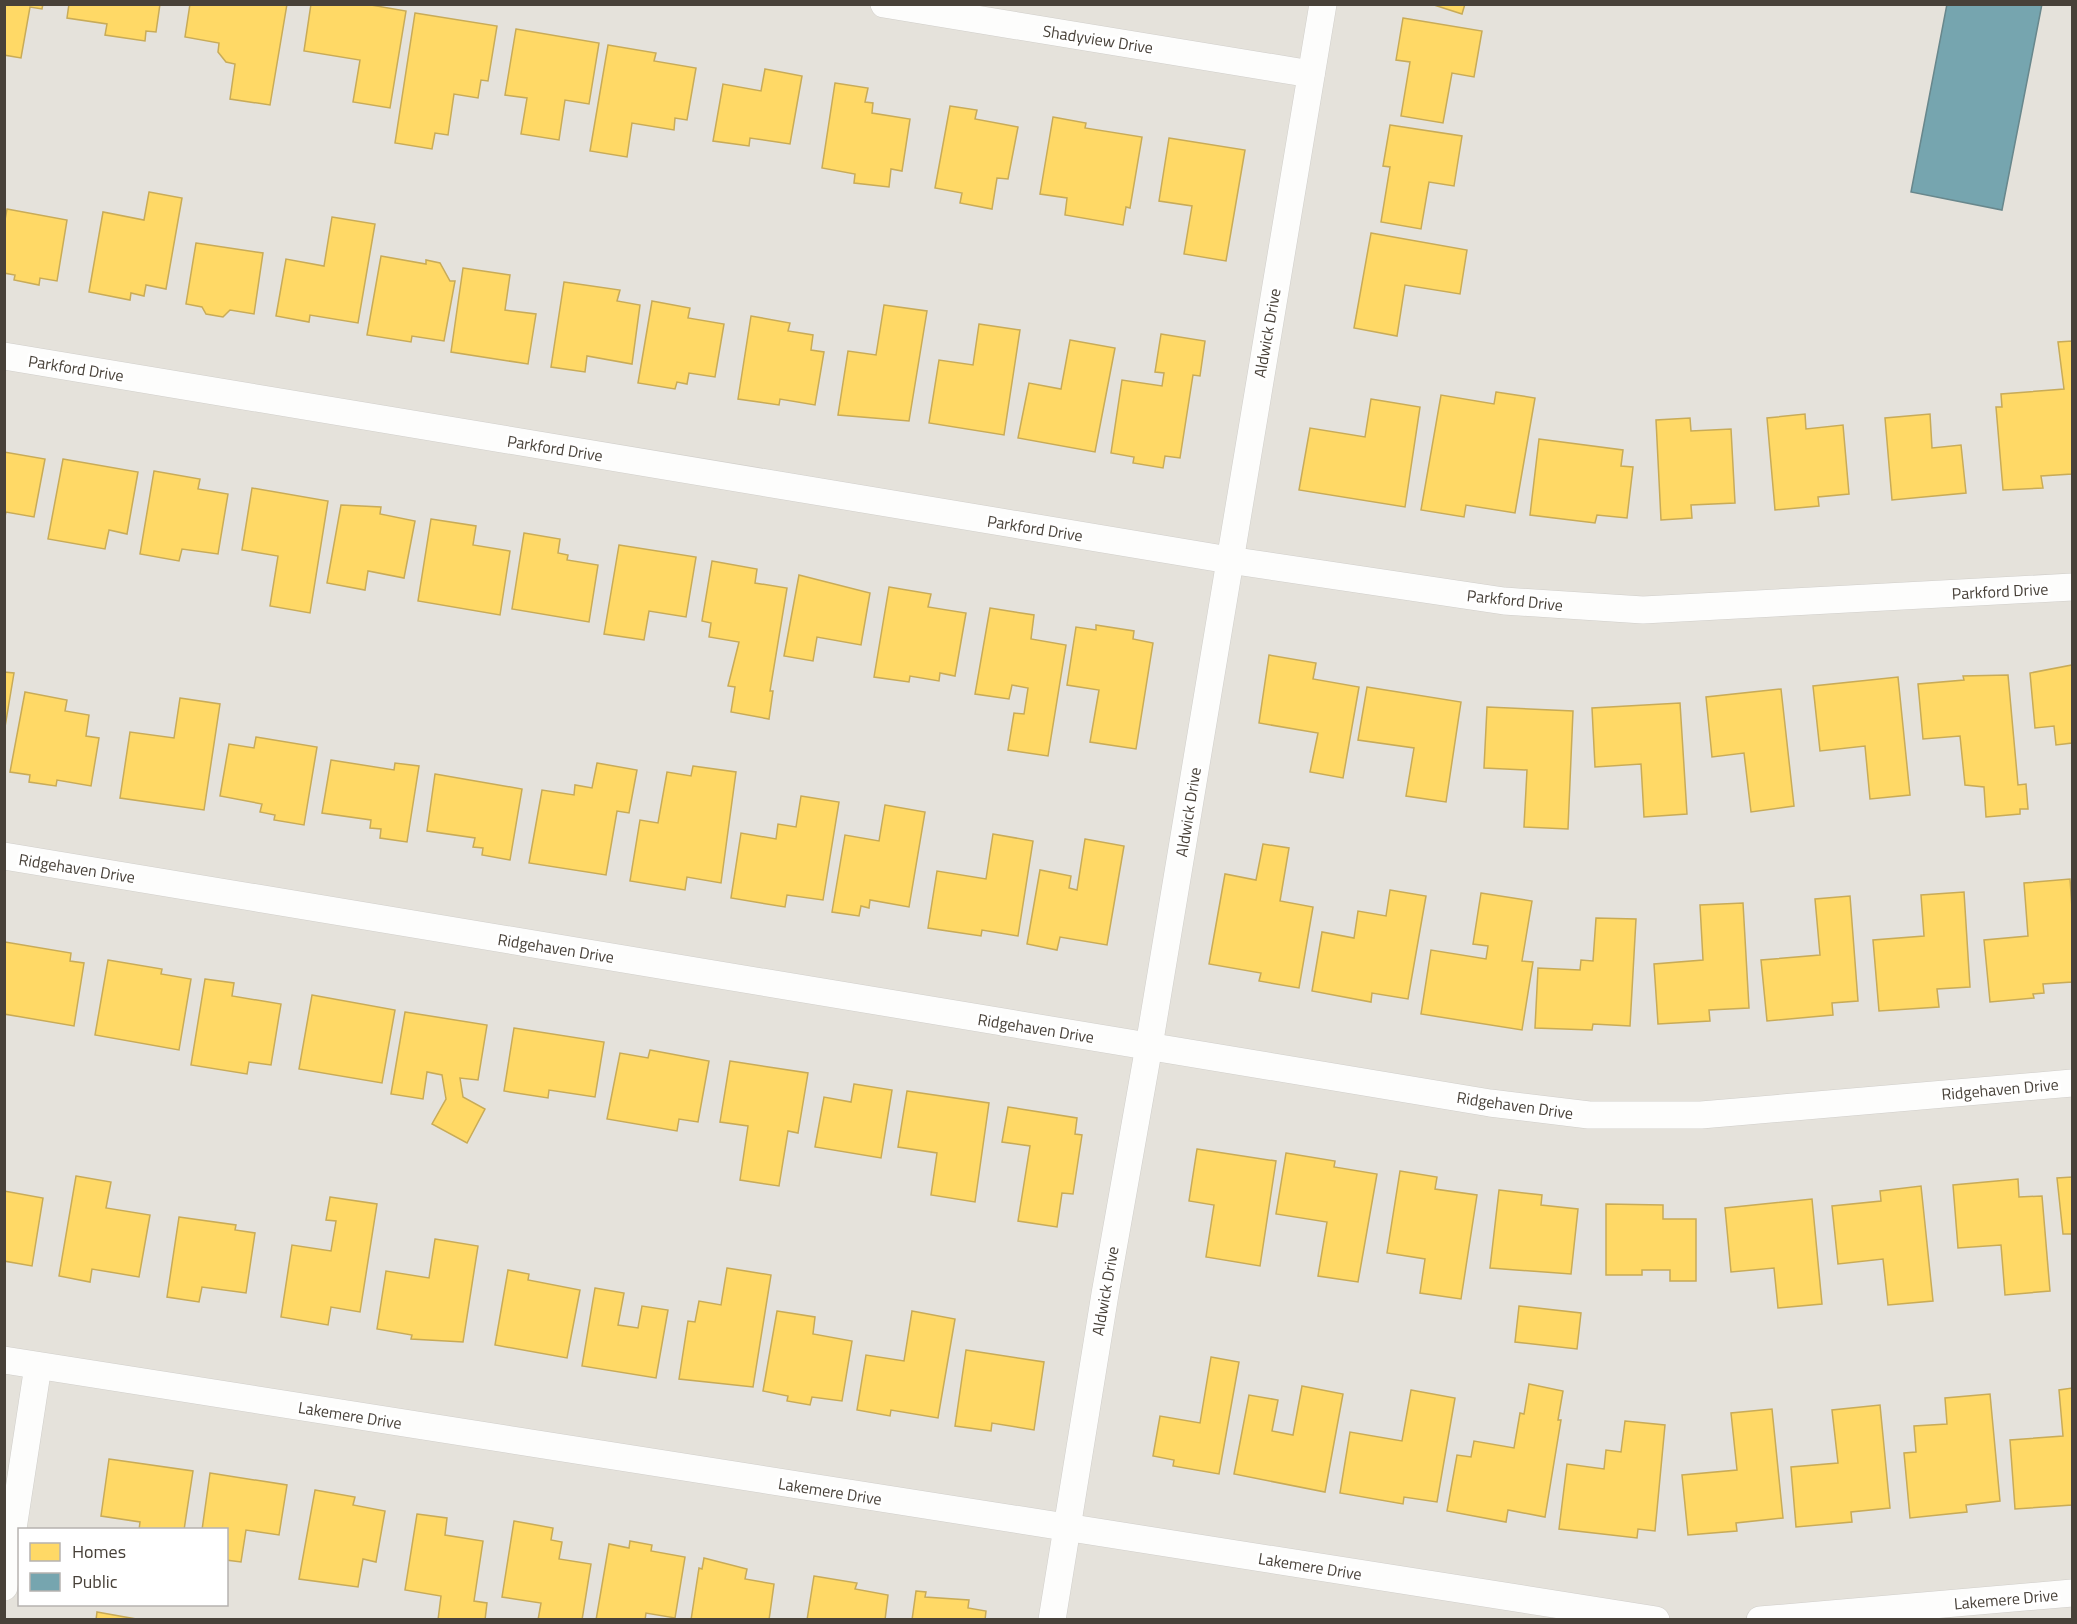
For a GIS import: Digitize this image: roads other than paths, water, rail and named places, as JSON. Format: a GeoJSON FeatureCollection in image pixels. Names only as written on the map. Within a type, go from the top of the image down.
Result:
{"type":"FeatureCollection","features":[{"type":"Feature","properties":{"kind":"street","name":"Shadyview Drive"},"geometry":{"type":"LineString","coordinates":[[884,4],[1311,74]]}},
{"type":"Feature","properties":{"kind":"street","name":"Aldwick Drive"},"geometry":{"type":"LineString","coordinates":[[1052,1620],[1105,1293],[1149,1046],[1323,4]]}},
{"type":"Feature","properties":{"kind":"street","name":"Parkford Drive"},"geometry":{"type":"LineString","coordinates":[[4,356],[1229,560],[1504,601],[1643,610],[2073,586]]}},
{"type":"Feature","properties":{"kind":"street","name":"Ridgehaven Drive"},"geometry":{"type":"LineString","coordinates":[[4,856],[1490,1103],[1589,1115],[1701,1115],[2073,1083]]}},
{"type":"Feature","properties":{"kind":"street","name":"Lakemere Drive"},"geometry":{"type":"LineString","coordinates":[[4,1360],[1656,1620]]}},
{"type":"Feature","properties":{"kind":"street"},"geometry":{"type":"LineString","coordinates":[[4,1587],[38,1366]]}},
{"type":"Feature","properties":{"kind":"street","name":"Lakemere Drive"},"geometry":{"type":"LineString","coordinates":[[1760,1620],[2073,1593]]}}]}
